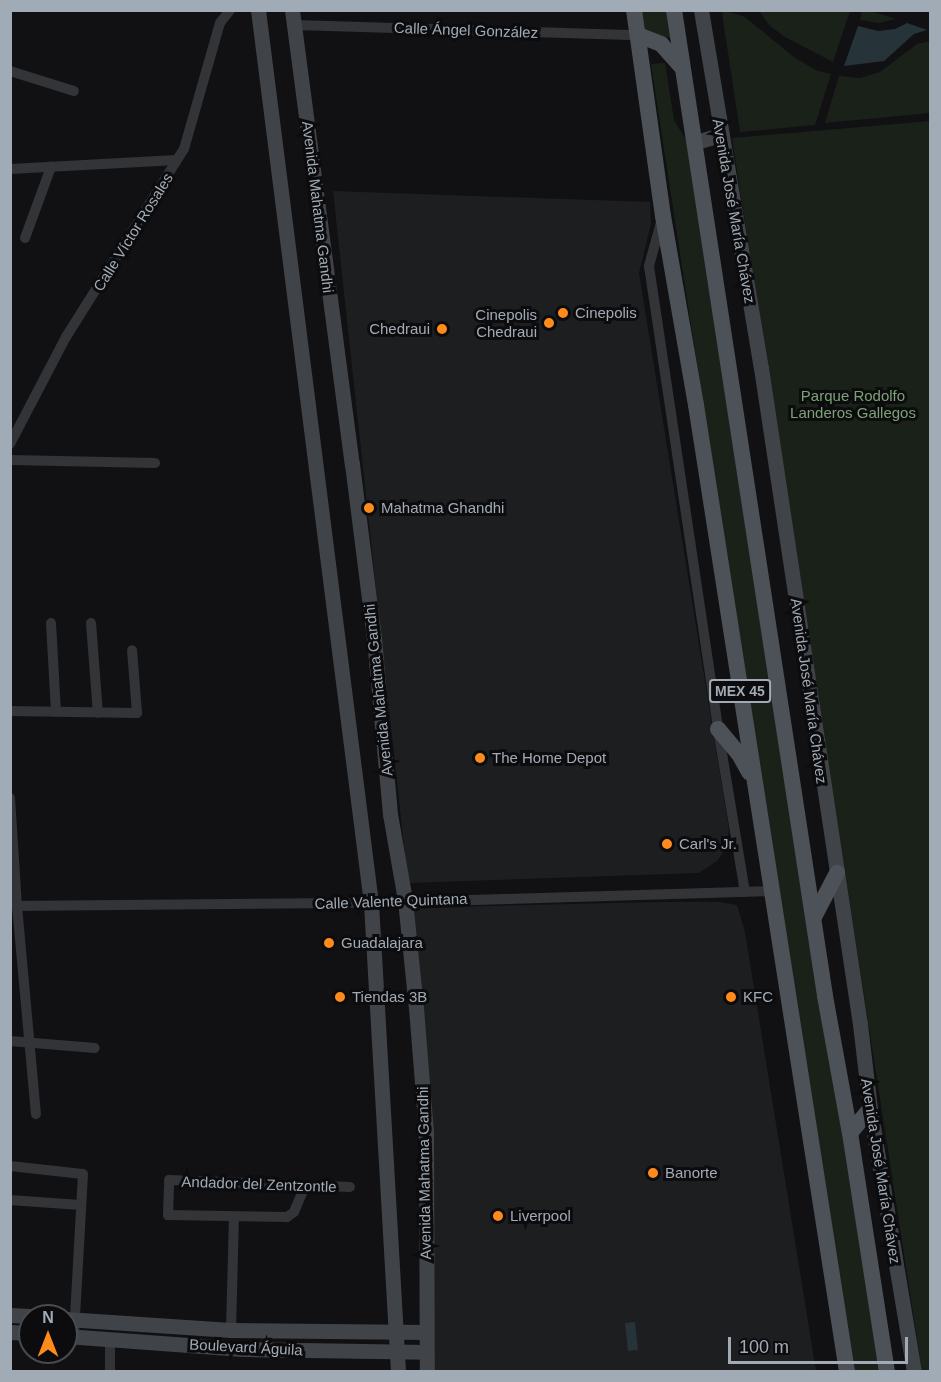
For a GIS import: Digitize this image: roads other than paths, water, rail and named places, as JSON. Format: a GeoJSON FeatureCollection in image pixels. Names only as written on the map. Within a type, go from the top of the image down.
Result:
{"type":"FeatureCollection","features":[{"type":"Feature","properties":{"kind":"main road"},"geometry":{"type":"LineString","coordinates":[[258,10],[371,903],[398,1371]]}},
{"type":"Feature","properties":{"kind":"main road","name":"MEX 45"},"geometry":{"type":"LineString","coordinates":[[634,10],[663,216],[696,405],[847,1371]]}},
{"type":"Feature","properties":{"kind":"main road","name":"Avenida José María Chávez"},"geometry":{"type":"LineString","coordinates":[[674,10],[887,1371]]}},
{"type":"Feature","properties":{"kind":"main road","name":"Avenida José María Chávez"},"geometry":{"type":"LineString","coordinates":[[701,10],[711,81],[761,368],[870,1109],[914,1371]]}},
{"type":"Feature","properties":{"kind":"main road","name":"Avenida Mahatma Gandhi"},"geometry":{"type":"LineString","coordinates":[[293,18],[372,627],[390,814],[405,900],[426,1132],[427,1371]]}},
{"type":"Feature","properties":{"kind":"main road"},"geometry":{"type":"LineString","coordinates":[[638,35],[654,40],[668,50],[685,78],[711,81]]}},
{"type":"Feature","properties":{"kind":"main road"},"geometry":{"type":"LineString","coordinates":[[696,142],[721,135]]}},
{"type":"Feature","properties":{"kind":"main road"},"geometry":{"type":"LineString","coordinates":[[718,729],[739,754],[755,788]]}},
{"type":"Feature","properties":{"kind":"main road"},"geometry":{"type":"LineString","coordinates":[[814,916],[837,873]]}},
{"type":"Feature","properties":{"kind":"main road"},"geometry":{"type":"LineString","coordinates":[[850,1133],[870,1109]]}},
{"type":"Feature","properties":{"kind":"main road","name":"Boulevard Águila"},"geometry":{"type":"LineString","coordinates":[[78,1319],[231,1329],[426,1332]]}},
{"type":"Feature","properties":{"kind":"main road","name":"Boulevard Águila"},"geometry":{"type":"LineString","coordinates":[[78,1337],[243,1349],[426,1352]]}},
{"type":"Feature","properties":{"kind":"street","name":"Calle Víctor Rosales"},"geometry":{"type":"LineString","coordinates":[[10,444],[66,338],[184,149],[220,23],[230,10]]}},
{"type":"Feature","properties":{"kind":"street","name":"Calle Ángel González"},"geometry":{"type":"LineString","coordinates":[[293,18],[638,35]]}},
{"type":"Feature","properties":{"kind":"street"},"geometry":{"type":"LineString","coordinates":[[10,71],[74,92]]}},
{"type":"Feature","properties":{"kind":"street"},"geometry":{"type":"LineString","coordinates":[[10,169],[177,160]]}},
{"type":"Feature","properties":{"kind":"street"},"geometry":{"type":"LineString","coordinates":[[25,238],[51,167]]}},
{"type":"Feature","properties":{"kind":"street"},"geometry":{"type":"LineString","coordinates":[[663,216],[649,266],[718,729],[745,892]]}},
{"type":"Feature","properties":{"kind":"street"},"geometry":{"type":"LineString","coordinates":[[10,460],[155,463]]}},
{"type":"Feature","properties":{"kind":"street"},"geometry":{"type":"LineString","coordinates":[[51,623],[56,712]]}},
{"type":"Feature","properties":{"kind":"street"},"geometry":{"type":"LineString","coordinates":[[91,623],[98,713]]}},
{"type":"Feature","properties":{"kind":"street"},"geometry":{"type":"LineString","coordinates":[[10,711],[137,713],[132,650]]}},
{"type":"Feature","properties":{"kind":"street"},"geometry":{"type":"LineString","coordinates":[[10,798],[14,906],[31,1043],[36,1114]]}},
{"type":"Feature","properties":{"kind":"street","name":"Calle Valente Quintana"},"geometry":{"type":"LineString","coordinates":[[14,906],[371,903],[405,900],[771,891]]}},
{"type":"Feature","properties":{"kind":"street"},"geometry":{"type":"LineString","coordinates":[[10,1041],[95,1048]]}},
{"type":"Feature","properties":{"kind":"street"},"geometry":{"type":"LineString","coordinates":[[10,1166],[83,1174],[71,1304]]}},
{"type":"Feature","properties":{"kind":"street","name":"Andador del Zentzontle"},"geometry":{"type":"LineString","coordinates":[[234,1217],[168,1215],[169,1180],[350,1187]]}},
{"type":"Feature","properties":{"kind":"street"},"geometry":{"type":"LineString","coordinates":[[231,1329],[234,1217],[286,1216],[294,1212],[305,1186]]}},
{"type":"Feature","properties":{"kind":"street"},"geometry":{"type":"LineString","coordinates":[[10,1200],[80,1204]]}},
{"type":"Feature","properties":{"kind":"street"},"geometry":{"type":"LineString","coordinates":[[110,1339],[110,1371]]}},
{"type":"Feature","properties":{"kind":"place","name":"Cinepolis"},"geometry":{"type":"Point","coordinates":[563,313]}},
{"type":"Feature","properties":{"kind":"place","name":"Cinepolis Chedraui"},"geometry":{"type":"Point","coordinates":[549,323]}},
{"type":"Feature","properties":{"kind":"place","name":"Chedraui"},"geometry":{"type":"Point","coordinates":[442,329]}},
{"type":"Feature","properties":{"kind":"place","name":"Mahatma Ghandhi"},"geometry":{"type":"Point","coordinates":[369,508]}},
{"type":"Feature","properties":{"kind":"place","name":"The Home Depot"},"geometry":{"type":"Point","coordinates":[480,758]}},
{"type":"Feature","properties":{"kind":"place","name":"Carl's Jr."},"geometry":{"type":"Point","coordinates":[667,844]}},
{"type":"Feature","properties":{"kind":"place","name":"Guadalajara"},"geometry":{"type":"Point","coordinates":[329,943]}},
{"type":"Feature","properties":{"kind":"place","name":"Tiendas 3B"},"geometry":{"type":"Point","coordinates":[340,997]}},
{"type":"Feature","properties":{"kind":"place","name":"KFC"},"geometry":{"type":"Point","coordinates":[731,997]}},
{"type":"Feature","properties":{"kind":"place","name":"Banorte"},"geometry":{"type":"Point","coordinates":[653,1173]}},
{"type":"Feature","properties":{"kind":"place","name":"Liverpool"},"geometry":{"type":"Point","coordinates":[498,1216]}},
{"type":"Feature","properties":{"kind":"park label","name":"Parque Rodolfo Landeros Gallegos"},"geometry":{"type":"Point","coordinates":[853,404]}}]}
